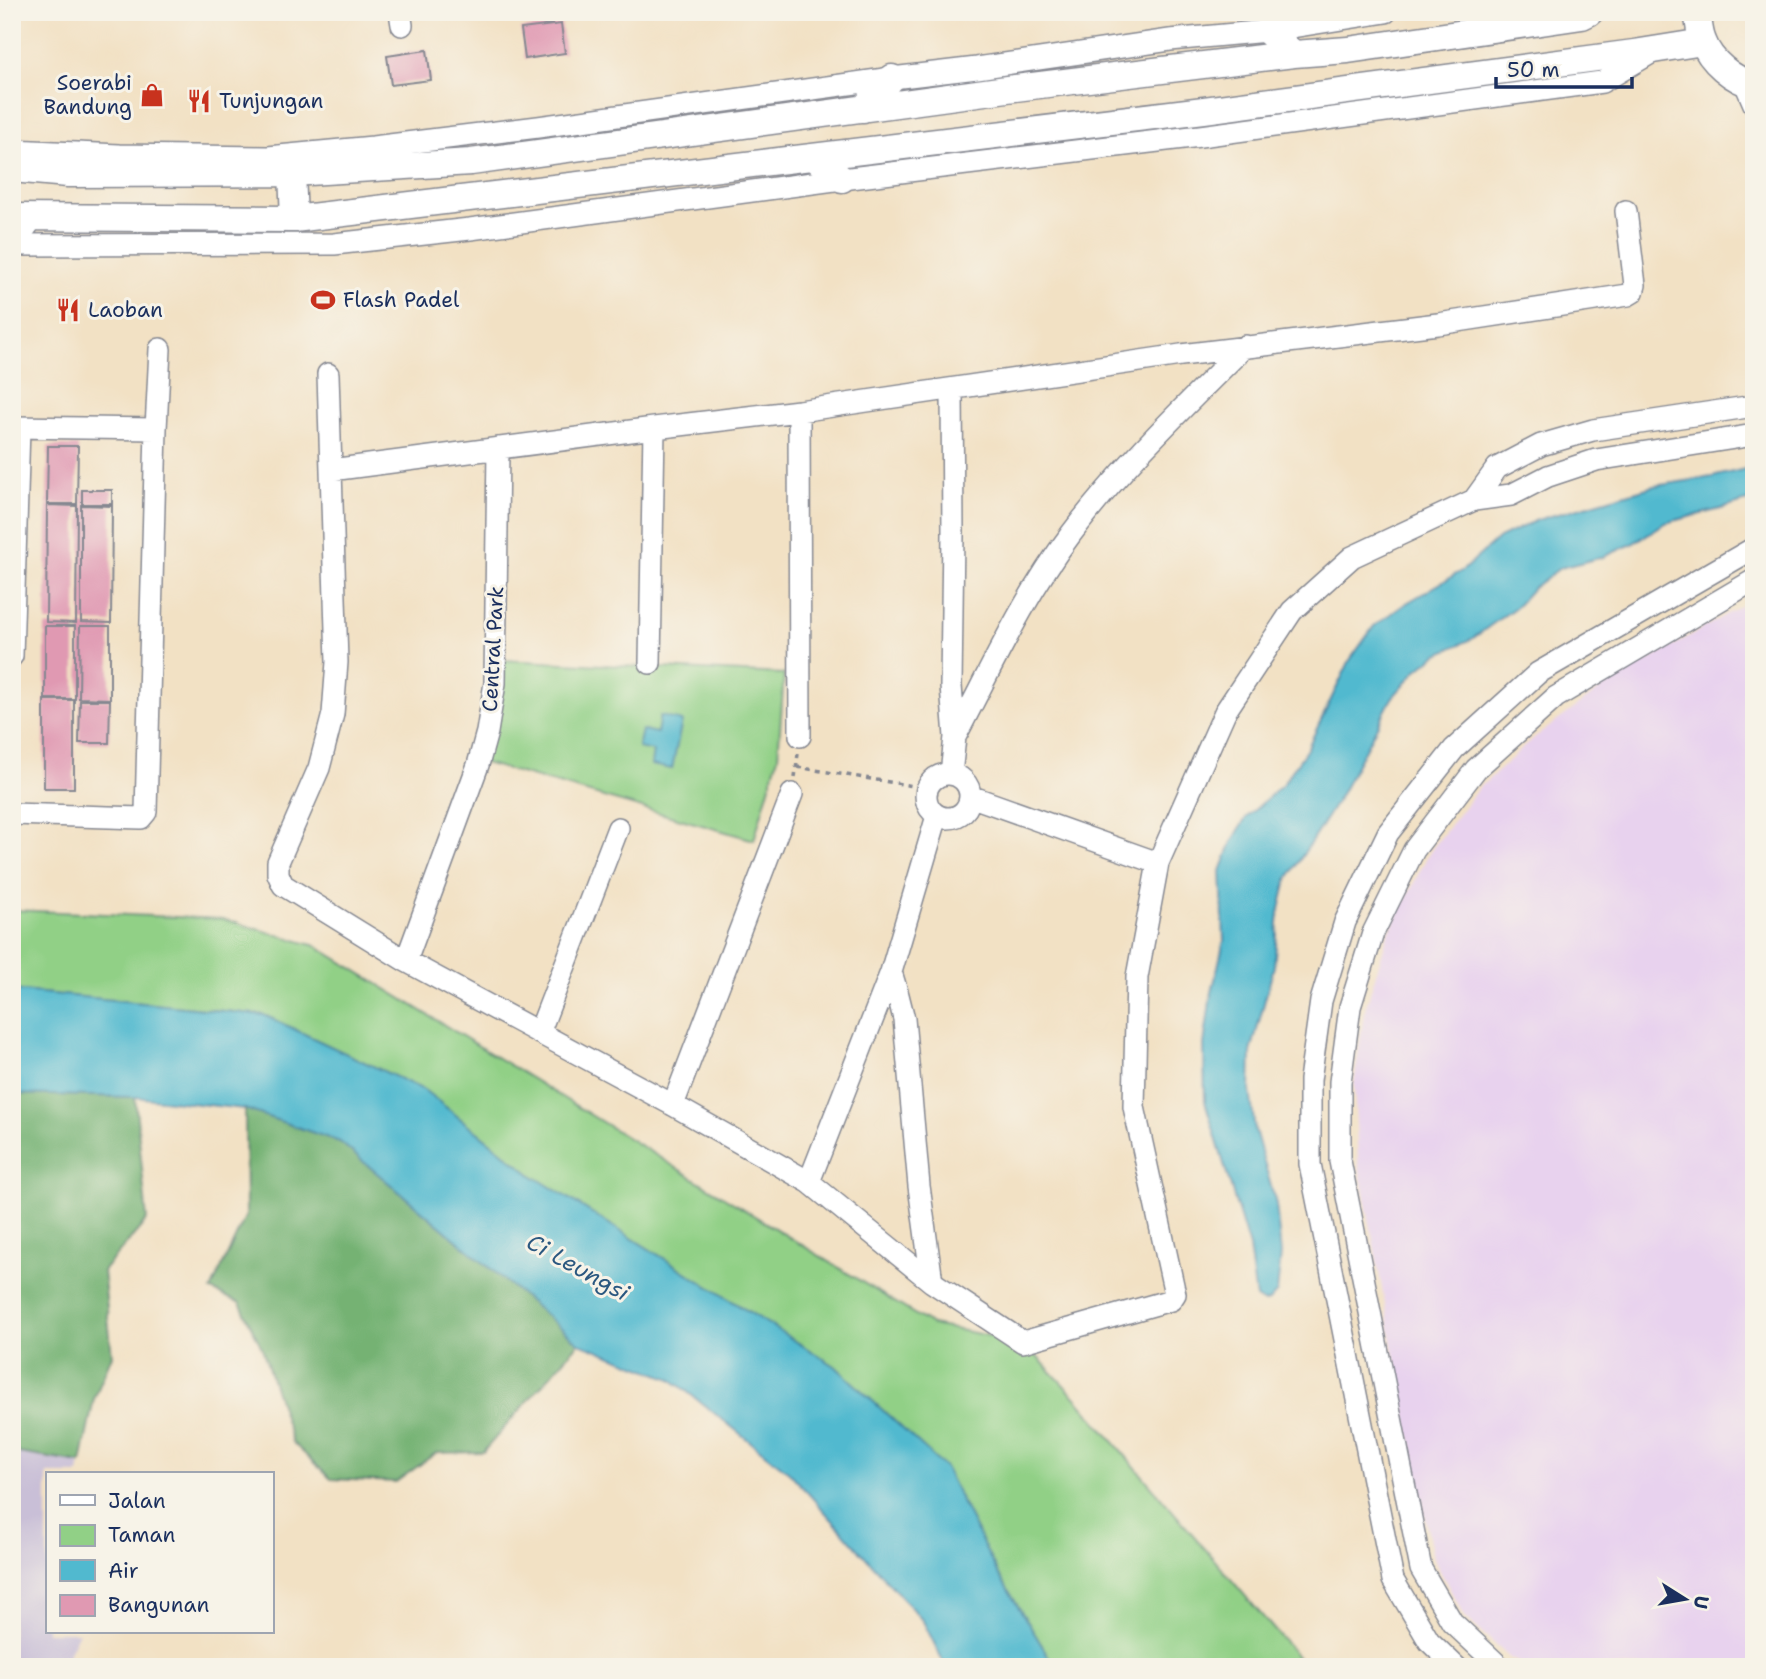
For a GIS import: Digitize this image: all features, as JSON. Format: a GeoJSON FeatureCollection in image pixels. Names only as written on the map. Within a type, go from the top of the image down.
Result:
{"type":"FeatureCollection","features":[{"type":"Feature","properties":{"kind":"street"},"geometry":{"type":"LineString","coordinates":[[12,149],[119,155],[268,157],[525,128],[1170,40],[1267,31],[1386,12]]}},
{"type":"Feature","properties":{"kind":"street"},"geometry":{"type":"LineString","coordinates":[[12,169],[68,174],[292,173],[471,162],[863,109],[1294,54],[1348,50],[1582,16],[1590,12]]}},
{"type":"Feature","properties":{"kind":"street"},"geometry":{"type":"LineString","coordinates":[[1697,12],[1703,42],[1711,54],[1726,71],[1751,90]]}},
{"type":"Feature","properties":{"kind":"street"},"geometry":{"type":"LineString","coordinates":[[1267,31],[1294,54]]}},
{"type":"Feature","properties":{"kind":"street"},"geometry":{"type":"LineString","coordinates":[[1659,49],[1602,82],[1200,136],[842,178],[484,228],[334,244],[12,243],[21,217],[295,219],[1204,110],[1703,42]]}},
{"type":"Feature","properties":{"kind":"street"},"geometry":{"type":"LineString","coordinates":[[863,109],[892,78]]}},
{"type":"Feature","properties":{"kind":"street"},"geometry":{"type":"LineString","coordinates":[[42,150],[68,174]]}},
{"type":"Feature","properties":{"kind":"street"},"geometry":{"type":"LineString","coordinates":[[813,157],[842,178]]}},
{"type":"Feature","properties":{"kind":"street"},"geometry":{"type":"LineString","coordinates":[[292,173],[295,219]]}},
{"type":"Feature","properties":{"kind":"street"},"geometry":{"type":"LineString","coordinates":[[331,471],[799,411],[1245,346],[1438,324],[1628,295],[1633,292],[1635,285],[1626,211]]}},
{"type":"Feature","properties":{"kind":"street"},"geometry":{"type":"LineString","coordinates":[[955,737],[1011,629],[1070,534],[1112,483],[1245,346]]}},
{"type":"Feature","properties":{"kind":"street"},"geometry":{"type":"LineString","coordinates":[[12,814],[141,818],[146,812],[160,349]]}},
{"type":"Feature","properties":{"kind":"street"},"geometry":{"type":"LineString","coordinates":[[328,374],[337,662],[333,714],[319,768],[278,862],[278,874],[283,885],[406,961],[673,1105],[809,1182],[932,1282],[1023,1342],[1171,1300],[1175,1294],[1134,1107],[1137,977],[1158,863],[1224,712],[1292,611],[1352,557],[1474,500],[1511,495],[1548,477],[1596,460],[1754,435]]}},
{"type":"Feature","properties":{"kind":"street"},"geometry":{"type":"LineString","coordinates":[[951,774],[955,737],[951,686],[952,390]]}},
{"type":"Feature","properties":{"kind":"street"},"geometry":{"type":"LineString","coordinates":[[1474,500],[1497,468],[1541,446],[1593,430],[1754,406]]}},
{"type":"Feature","properties":{"kind":"street"},"geometry":{"type":"LineString","coordinates":[[799,411],[800,736]]}},
{"type":"Feature","properties":{"kind":"street"},"geometry":{"type":"LineString","coordinates":[[12,656],[16,428],[156,429]]}},
{"type":"Feature","properties":{"kind":"street"},"geometry":{"type":"LineString","coordinates":[[650,663],[654,428]]}},
{"type":"Feature","properties":{"kind":"street","name":"Central Park"},"geometry":{"type":"LineString","coordinates":[[406,961],[478,765],[493,700],[498,448]]}},
{"type":"Feature","properties":{"kind":"street"},"geometry":{"type":"LineString","coordinates":[[1456,1667],[1429,1641],[1392,1580],[1310,1164],[1310,1080],[1321,1001],[1345,922],[1388,833],[1454,748],[1538,673],[1754,548]]}},
{"type":"Feature","properties":{"kind":"street"},"geometry":{"type":"LineString","coordinates":[[1500,1667],[1452,1622],[1421,1569],[1340,1161],[1340,1082],[1350,1007],[1373,933],[1414,850],[1476,769],[1556,697],[1754,580]]}},
{"type":"Feature","properties":{"kind":"street"},"geometry":{"type":"LineString","coordinates":[[951,774],[965,781],[970,796],[965,810],[952,818],[937,816],[927,804],[926,788],[936,776],[951,774]]}},
{"type":"Feature","properties":{"kind":"street"},"geometry":{"type":"LineString","coordinates":[[673,1105],[792,794]]}},
{"type":"Feature","properties":{"kind":"street"},"geometry":{"type":"LineString","coordinates":[[970,796],[1158,863]]}},
{"type":"Feature","properties":{"kind":"street"},"geometry":{"type":"LineString","coordinates":[[809,1182],[891,972],[937,816]]}},
{"type":"Feature","properties":{"kind":"street"},"geometry":{"type":"LineString","coordinates":[[538,1032],[618,828]]}},
{"type":"Feature","properties":{"kind":"street"},"geometry":{"type":"LineString","coordinates":[[891,972],[904,1019],[919,1186],[932,1282]]}},
{"type":"Feature","properties":{"kind":"path"},"geometry":{"type":"LineString","coordinates":[[792,794],[800,736]]}},
{"type":"Feature","properties":{"kind":"path"},"geometry":{"type":"LineString","coordinates":[[797,767],[926,788]]}},
{"type":"Feature","properties":{"kind":"shaded area"},"geometry":{"type":"Polygon","coordinates":[[[1754,598],[1754,1667],[1530,1667],[1511,1659],[1465,1617],[1433,1558],[1358,1161],[1354,1085],[1364,1013],[1388,934],[1429,853],[1477,790],[1534,738],[1605,686],[1754,598]]]}},
{"type":"Feature","properties":{"kind":"shaded area"},"geometry":{"type":"Polygon","coordinates":[[[12,1452],[81,1463],[79,1472],[46,1472],[46,1634],[78,1634],[68,1654],[79,1667],[12,1667],[12,1452]]]}},
{"type":"Feature","properties":{"kind":"green space"},"geometry":{"type":"Polygon","coordinates":[[[503,660],[784,674],[778,757],[754,840],[481,762],[503,660]]]}},
{"type":"Feature","properties":{"kind":"green space"},"geometry":{"type":"Polygon","coordinates":[[[12,910],[223,919],[316,946],[932,1325],[1023,1342],[1077,1399],[1306,1667],[1055,1667],[996,1570],[945,1468],[835,1366],[533,1176],[424,1090],[264,1015],[12,990],[12,910]]]}},
{"type":"Feature","properties":{"kind":"green space"},"geometry":{"type":"Polygon","coordinates":[[[12,1094],[135,1097],[147,1220],[103,1271],[112,1355],[94,1399],[81,1463],[12,1452],[12,1094]]]}},
{"type":"Feature","properties":{"kind":"green space"},"geometry":{"type":"Polygon","coordinates":[[[245,1109],[340,1142],[579,1343],[483,1452],[436,1453],[396,1482],[331,1479],[292,1442],[262,1348],[240,1303],[211,1290],[246,1215],[245,1109]]]}},
{"type":"Feature","properties":{"kind":"water"},"geometry":{"type":"Polygon","coordinates":[[[1754,460],[1754,499],[1665,523],[1632,544],[1603,557],[1560,568],[1533,588],[1517,606],[1472,639],[1436,655],[1416,671],[1392,698],[1339,798],[1287,880],[1279,913],[1274,966],[1251,1052],[1250,1091],[1255,1130],[1276,1204],[1281,1254],[1277,1292],[1264,1303],[1256,1298],[1249,1247],[1205,1101],[1204,1045],[1210,1001],[1224,941],[1221,871],[1232,842],[1246,818],[1283,784],[1307,749],[1350,660],[1374,626],[1405,604],[1463,570],[1499,538],[1537,520],[1654,486],[1745,469],[1754,460]]]}},
{"type":"Feature","properties":{"kind":"water"},"geometry":{"type":"Polygon","coordinates":[[[660,716],[682,721],[672,769],[651,765],[653,751],[638,748],[642,730],[657,733],[660,716]]]}},
{"type":"Feature","properties":{"kind":"water","name":"Ci Leungsi"},"geometry":{"type":"Polygon","coordinates":[[[12,990],[264,1015],[424,1090],[533,1176],[835,1366],[945,1468],[996,1570],[1055,1667],[946,1667],[923,1621],[790,1473],[671,1379],[579,1343],[340,1142],[245,1109],[135,1097],[12,1094],[12,990]]]}},
{"type":"Feature","properties":{"kind":"building"},"geometry":{"type":"Polygon","coordinates":[[[561,24],[565,53],[525,59],[521,29],[561,24]]]}},
{"type":"Feature","properties":{"kind":"building"},"geometry":{"type":"Polygon","coordinates":[[[427,50],[431,80],[391,85],[387,56],[427,50]]]}},
{"type":"Feature","properties":{"kind":"building"},"geometry":{"type":"Polygon","coordinates":[[[48,446],[78,446],[77,504],[47,504],[48,446]]]}},
{"type":"Feature","properties":{"kind":"building"},"geometry":{"type":"Polygon","coordinates":[[[82,490],[112,490],[112,504],[82,504],[82,490]]]}},
{"type":"Feature","properties":{"kind":"building"},"geometry":{"type":"Polygon","coordinates":[[[47,505],[77,506],[76,623],[46,622],[47,505]]]}},
{"type":"Feature","properties":{"kind":"building"},"geometry":{"type":"Polygon","coordinates":[[[81,505],[112,506],[111,623],[81,622],[81,505]]]}},
{"type":"Feature","properties":{"kind":"building"},"geometry":{"type":"Polygon","coordinates":[[[45,626],[75,626],[75,699],[45,699],[45,626]]]}},
{"type":"Feature","properties":{"kind":"building"},"geometry":{"type":"Polygon","coordinates":[[[80,626],[110,626],[110,699],[79,698],[80,626]]]}},
{"type":"Feature","properties":{"kind":"building"},"geometry":{"type":"Polygon","coordinates":[[[44,700],[74,700],[74,788],[44,788],[44,700]]]}},
{"type":"Feature","properties":{"kind":"building"},"geometry":{"type":"Polygon","coordinates":[[[80,700],[110,700],[109,743],[79,743],[80,700]]]}},
{"type":"Feature","properties":{"kind":"place","name":"Soerabi Bandung"},"geometry":{"type":"Point","coordinates":[152,95]}},
{"type":"Feature","properties":{"kind":"place","name":"Tunjungan"},"geometry":{"type":"Point","coordinates":[199,101]}},
{"type":"Feature","properties":{"kind":"place","name":"Flash Padel"},"geometry":{"type":"Point","coordinates":[323,300]}},
{"type":"Feature","properties":{"kind":"place","name":"Laoban"},"geometry":{"type":"Point","coordinates":[68,310]}}]}
